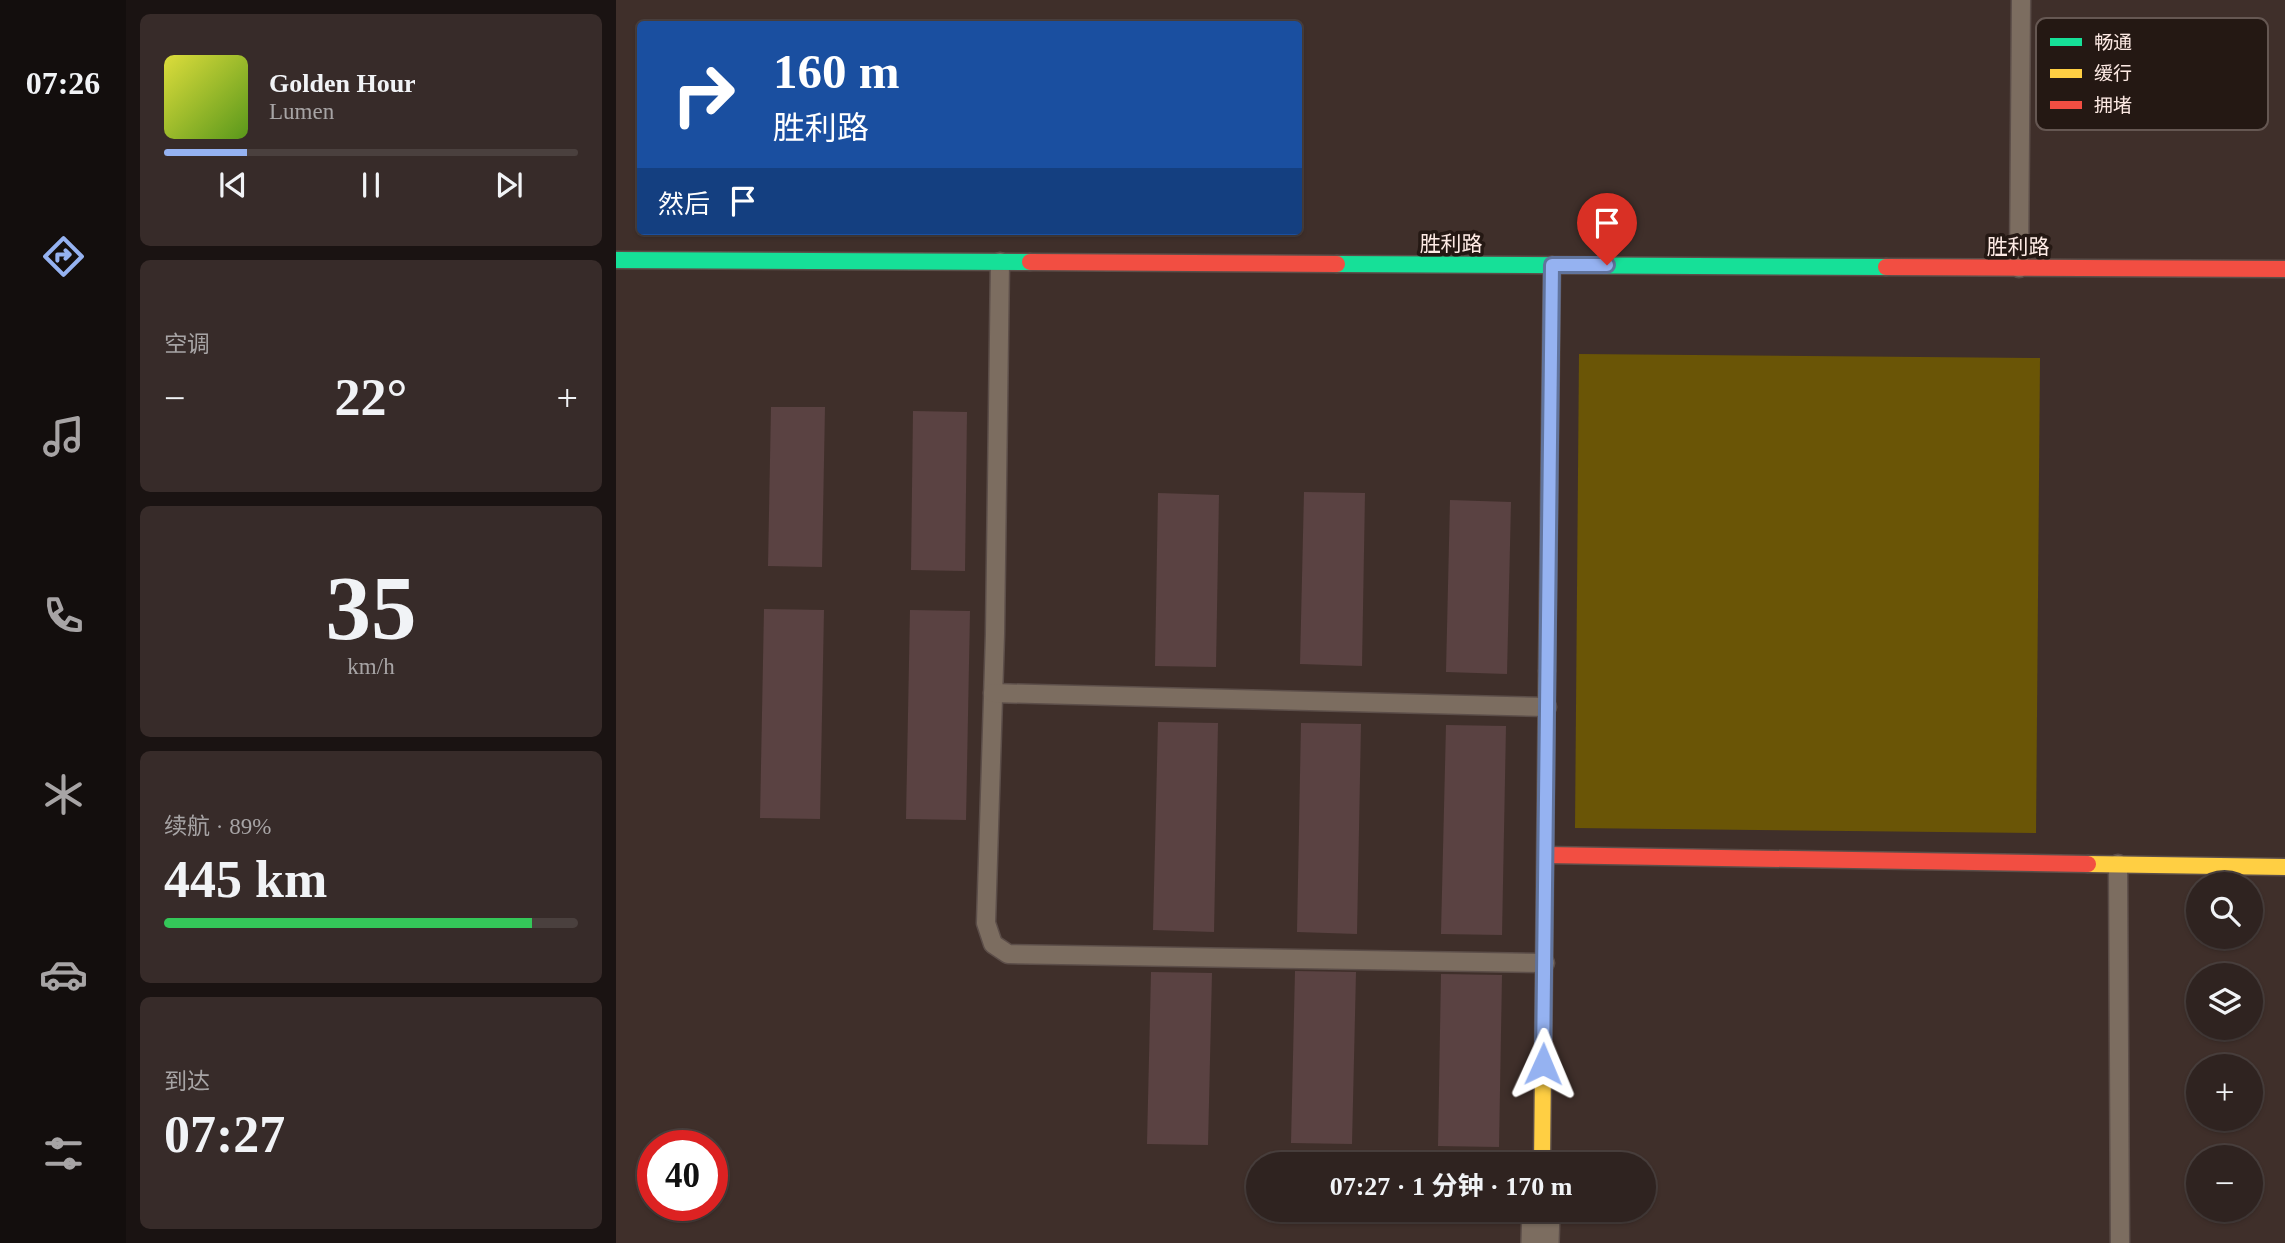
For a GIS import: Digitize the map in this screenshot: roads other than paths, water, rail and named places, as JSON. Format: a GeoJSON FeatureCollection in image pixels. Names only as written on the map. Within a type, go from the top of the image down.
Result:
{"type":"FeatureCollection","features":[{"type":"Feature","properties":{"kind":"street","name":"胜利路"},"geometry":{"type":"LineString","coordinates":[[616,260],[2285,269]]}},
{"type":"Feature","properties":{"kind":"street"},"geometry":{"type":"LineString","coordinates":[[1542,1152],[1552,265]]}},
{"type":"Feature","properties":{"kind":"street"},"geometry":{"type":"LineString","coordinates":[[1546,855],[2285,867]]}},
{"type":"Feature","properties":{"kind":"street"},"geometry":{"type":"LineString","coordinates":[[1540,1243],[1541,1222]]}},
{"type":"Feature","properties":{"kind":"lane"},"geometry":{"type":"LineString","coordinates":[[2019,268],[2021,0]]}},
{"type":"Feature","properties":{"kind":"lane"},"geometry":{"type":"LineString","coordinates":[[1000,262],[993,693],[986,923],[993,944],[1009,954],[1545,964]]}},
{"type":"Feature","properties":{"kind":"lane"},"geometry":{"type":"LineString","coordinates":[[993,693],[1547,707]]}},
{"type":"Feature","properties":{"kind":"lane"},"geometry":{"type":"LineString","coordinates":[[2118,864],[2120,1243]]}}]}
